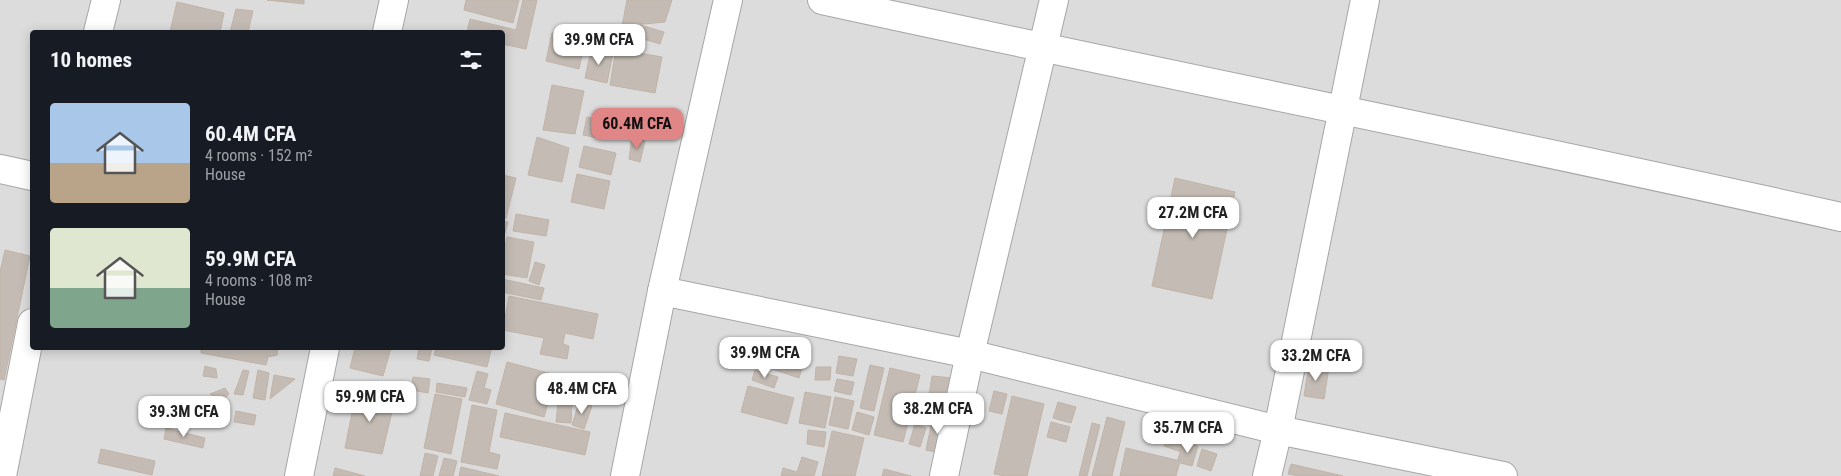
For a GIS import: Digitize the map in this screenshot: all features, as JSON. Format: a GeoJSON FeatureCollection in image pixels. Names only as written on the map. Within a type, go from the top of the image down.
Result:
{"type":"FeatureCollection","features":[{"type":"Feature","properties":{"kind":"street"},"geometry":{"type":"LineString","coordinates":[[98,30],[106,0]]}},
{"type":"Feature","properties":{"kind":"street"},"geometry":{"type":"LineString","coordinates":[[387,30],[394,0]]}},
{"type":"Feature","properties":{"kind":"street"},"geometry":{"type":"LineString","coordinates":[[625,476],[662,291],[728,0]]}},
{"type":"Feature","properties":{"kind":"street"},"geometry":{"type":"LineString","coordinates":[[822,0],[1043,48],[1342,109],[1841,217]]}},
{"type":"Feature","properties":{"kind":"street"},"geometry":{"type":"LineString","coordinates":[[944,476],[970,354],[1054,0]]}},
{"type":"Feature","properties":{"kind":"street"},"geometry":{"type":"LineString","coordinates":[[1267,476],[1366,0]]}},
{"type":"Feature","properties":{"kind":"street"},"geometry":{"type":"LineString","coordinates":[[0,169],[30,176]]}},
{"type":"Feature","properties":{"kind":"street"},"geometry":{"type":"LineString","coordinates":[[662,291],[970,354],[1278,430],[1503,476]]}},
{"type":"Feature","properties":{"kind":"street"},"geometry":{"type":"LineString","coordinates":[[2,467],[30,333]]}},
{"type":"Feature","properties":{"kind":"street"},"geometry":{"type":"LineString","coordinates":[[299,476],[325,350]]}},
{"type":"Feature","properties":{"kind":"shaded area"},"geometry":{"type":"Polygon","coordinates":[[[0,0],[1841,0],[1841,476],[0,476],[0,0]]]}},
{"type":"Feature","properties":{"kind":"building"},"geometry":{"type":"Polygon","coordinates":[[[267,0],[304,0],[304,4],[267,0]]]}},
{"type":"Feature","properties":{"kind":"building"},"geometry":{"type":"Polygon","coordinates":[[[466,0],[519,0],[513,23],[464,10],[466,0]]]}},
{"type":"Feature","properties":{"kind":"building"},"geometry":{"type":"Polygon","coordinates":[[[523,0],[537,0],[526,49],[505,45],[505,30],[467,30],[470,19],[516,30],[523,0]]]}},
{"type":"Feature","properties":{"kind":"building"},"geometry":{"type":"Polygon","coordinates":[[[627,0],[672,0],[665,22],[622,26],[627,0]]]}},
{"type":"Feature","properties":{"kind":"building"},"geometry":{"type":"Polygon","coordinates":[[[177,2],[224,13],[220,30],[170,30],[177,2]]]}},
{"type":"Feature","properties":{"kind":"building"},"geometry":{"type":"Polygon","coordinates":[[[236,9],[253,11],[248,30],[231,30],[236,9]]]}},
{"type":"Feature","properties":{"kind":"building"},"geometry":{"type":"Polygon","coordinates":[[[640,25],[664,32],[660,44],[637,37],[640,25]]]}},
{"type":"Feature","properties":{"kind":"building"},"geometry":{"type":"Polygon","coordinates":[[[552,33],[585,40],[579,69],[546,61],[552,33]]]}},
{"type":"Feature","properties":{"kind":"building"},"geometry":{"type":"Polygon","coordinates":[[[616,49],[662,57],[655,93],[610,85],[616,49]]]}},
{"type":"Feature","properties":{"kind":"building"},"geometry":{"type":"Polygon","coordinates":[[[591,51],[613,53],[607,83],[585,78],[591,51]]]}},
{"type":"Feature","properties":{"kind":"building"},"geometry":{"type":"Polygon","coordinates":[[[552,85],[584,91],[575,134],[543,130],[552,85]]]}},
{"type":"Feature","properties":{"kind":"building"},"geometry":{"type":"Polygon","coordinates":[[[587,117],[610,123],[604,139],[583,135],[587,117]]]}},
{"type":"Feature","properties":{"kind":"building"},"geometry":{"type":"Polygon","coordinates":[[[537,137],[569,148],[562,182],[528,175],[537,137]]]}},
{"type":"Feature","properties":{"kind":"building"},"geometry":{"type":"Polygon","coordinates":[[[632,138],[645,141],[640,162],[629,159],[632,138]]]}},
{"type":"Feature","properties":{"kind":"building"},"geometry":{"type":"Polygon","coordinates":[[[584,146],[616,153],[611,175],[579,167],[584,146]]]}},
{"type":"Feature","properties":{"kind":"building"},"geometry":{"type":"Polygon","coordinates":[[[577,174],[610,181],[604,209],[571,202],[577,174]]]}},
{"type":"Feature","properties":{"kind":"building"},"geometry":{"type":"Polygon","coordinates":[[[505,176],[516,178],[505,218],[505,176]]]}},
{"type":"Feature","properties":{"kind":"building"},"geometry":{"type":"Polygon","coordinates":[[[1175,178],[1235,192],[1212,299],[1152,286],[1175,178]]]}},
{"type":"Feature","properties":{"kind":"building"},"geometry":{"type":"Polygon","coordinates":[[[516,214],[549,220],[546,236],[513,231],[516,214]]]}},
{"type":"Feature","properties":{"kind":"building"},"geometry":{"type":"Polygon","coordinates":[[[505,222],[508,222],[505,233],[505,222]]]}},
{"type":"Feature","properties":{"kind":"building"},"geometry":{"type":"Polygon","coordinates":[[[507,237],[534,242],[527,278],[505,274],[507,237]]]}},
{"type":"Feature","properties":{"kind":"building"},"geometry":{"type":"Polygon","coordinates":[[[5,250],[30,256],[4,380],[0,379],[0,272],[5,250]]]}},
{"type":"Feature","properties":{"kind":"building"},"geometry":{"type":"Polygon","coordinates":[[[535,262],[545,265],[539,285],[529,281],[535,262]]]}},
{"type":"Feature","properties":{"kind":"building"},"geometry":{"type":"Polygon","coordinates":[[[505,280],[544,288],[541,300],[505,293],[505,280]]]}},
{"type":"Feature","properties":{"kind":"building"},"geometry":{"type":"Polygon","coordinates":[[[509,296],[598,314],[593,339],[565,333],[563,344],[569,346],[567,359],[540,354],[544,338],[505,330],[509,296]]]}},
{"type":"Feature","properties":{"kind":"building"},"geometry":{"type":"Polygon","coordinates":[[[774,342],[807,352],[799,378],[766,367],[774,342]]]}},
{"type":"Feature","properties":{"kind":"building"},"geometry":{"type":"Polygon","coordinates":[[[201,350],[278,350],[277,355],[268,357],[266,365],[201,353],[201,350]]]}},
{"type":"Feature","properties":{"kind":"building"},"geometry":{"type":"Polygon","coordinates":[[[354,350],[390,350],[383,376],[350,368],[354,350]]]}},
{"type":"Feature","properties":{"kind":"building"},"geometry":{"type":"Polygon","coordinates":[[[419,350],[432,350],[429,361],[417,359],[419,350]]]}},
{"type":"Feature","properties":{"kind":"building"},"geometry":{"type":"Polygon","coordinates":[[[435,350],[491,350],[487,367],[434,355],[435,350]]]}},
{"type":"Feature","properties":{"kind":"building"},"geometry":{"type":"Polygon","coordinates":[[[839,356],[857,359],[853,376],[836,373],[839,356]]]}},
{"type":"Feature","properties":{"kind":"building"},"geometry":{"type":"Polygon","coordinates":[[[507,362],[556,375],[544,417],[496,404],[507,362]]]}},
{"type":"Feature","properties":{"kind":"building"},"geometry":{"type":"Polygon","coordinates":[[[1309,364],[1329,367],[1324,399],[1304,396],[1309,364]]]}},
{"type":"Feature","properties":{"kind":"building"},"geometry":{"type":"Polygon","coordinates":[[[870,365],[884,368],[874,411],[860,408],[870,365]]]}},
{"type":"Feature","properties":{"kind":"building"},"geometry":{"type":"Polygon","coordinates":[[[205,366],[216,369],[217,378],[203,376],[205,366]]]}},
{"type":"Feature","properties":{"kind":"building"},"geometry":{"type":"Polygon","coordinates":[[[816,367],[831,367],[830,380],[815,380],[816,367]]]}},
{"type":"Feature","properties":{"kind":"building"},"geometry":{"type":"Polygon","coordinates":[[[890,368],[920,375],[903,442],[874,435],[890,368]]]}},
{"type":"Feature","properties":{"kind":"building"},"geometry":{"type":"Polygon","coordinates":[[[243,370],[249,371],[243,395],[234,394],[243,370]]]}},
{"type":"Feature","properties":{"kind":"building"},"geometry":{"type":"Polygon","coordinates":[[[258,370],[269,373],[265,400],[253,398],[258,370]]]}},
{"type":"Feature","properties":{"kind":"building"},"geometry":{"type":"Polygon","coordinates":[[[755,370],[778,377],[774,388],[752,380],[755,370]]]}},
{"type":"Feature","properties":{"kind":"building"},"geometry":{"type":"Polygon","coordinates":[[[477,371],[488,374],[484,388],[491,390],[487,404],[469,400],[477,371]]]}},
{"type":"Feature","properties":{"kind":"building"},"geometry":{"type":"Polygon","coordinates":[[[274,375],[295,379],[270,399],[274,375]]]}},
{"type":"Feature","properties":{"kind":"building"},"geometry":{"type":"Polygon","coordinates":[[[932,376],[953,378],[950,398],[929,396],[932,376]]]}},
{"type":"Feature","properties":{"kind":"building"},"geometry":{"type":"Polygon","coordinates":[[[413,377],[430,379],[428,393],[411,390],[413,377]]]}},
{"type":"Feature","properties":{"kind":"building"},"geometry":{"type":"Polygon","coordinates":[[[561,378],[581,383],[576,404],[556,398],[561,378]]]}},
{"type":"Feature","properties":{"kind":"building"},"geometry":{"type":"Polygon","coordinates":[[[837,379],[854,382],[851,395],[834,391],[837,379]]]}},
{"type":"Feature","properties":{"kind":"building"},"geometry":{"type":"Polygon","coordinates":[[[437,383],[467,388],[465,397],[436,392],[437,383]]]}},
{"type":"Feature","properties":{"kind":"building"},"geometry":{"type":"Polygon","coordinates":[[[748,386],[794,398],[787,424],[741,412],[748,386]]]}},
{"type":"Feature","properties":{"kind":"building"},"geometry":{"type":"Polygon","coordinates":[[[225,388],[229,394],[222,401],[210,394],[225,388]]]}},
{"type":"Feature","properties":{"kind":"building"},"geometry":{"type":"Polygon","coordinates":[[[994,391],[1007,394],[1002,414],[989,411],[994,391]]]}},
{"type":"Feature","properties":{"kind":"building"},"geometry":{"type":"Polygon","coordinates":[[[805,392],[831,397],[825,428],[799,423],[805,392]]]}},
{"type":"Feature","properties":{"kind":"building"},"geometry":{"type":"Polygon","coordinates":[[[356,393],[395,399],[382,454],[345,448],[356,393]]]}},
{"type":"Feature","properties":{"kind":"building"},"geometry":{"type":"Polygon","coordinates":[[[435,394],[462,399],[451,454],[424,448],[435,394]]]}},
{"type":"Feature","properties":{"kind":"building"},"geometry":{"type":"Polygon","coordinates":[[[1012,396],[1044,404],[1027,476],[994,474],[1012,396]]]}},
{"type":"Feature","properties":{"kind":"building"},"geometry":{"type":"Polygon","coordinates":[[[835,397],[854,401],[848,429],[829,425],[835,397]]]}},
{"type":"Feature","properties":{"kind":"building"},"geometry":{"type":"Polygon","coordinates":[[[579,402],[592,406],[584,429],[572,425],[579,402]]]}},
{"type":"Feature","properties":{"kind":"building"},"geometry":{"type":"Polygon","coordinates":[[[1058,402],[1076,407],[1071,423],[1053,418],[1058,402]]]}},
{"type":"Feature","properties":{"kind":"building"},"geometry":{"type":"Polygon","coordinates":[[[558,403],[572,404],[571,423],[556,422],[558,403]]]}},
{"type":"Feature","properties":{"kind":"building"},"geometry":{"type":"Polygon","coordinates":[[[472,405],[497,410],[489,452],[500,455],[497,469],[461,462],[472,405]]]}},
{"type":"Feature","properties":{"kind":"building"},"geometry":{"type":"Polygon","coordinates":[[[236,411],[256,415],[254,425],[234,422],[236,411]]]}},
{"type":"Feature","properties":{"kind":"building"},"geometry":{"type":"Polygon","coordinates":[[[857,412],[874,417],[869,435],[852,430],[857,412]]]}},
{"type":"Feature","properties":{"kind":"building"},"geometry":{"type":"Polygon","coordinates":[[[505,413],[590,432],[585,455],[500,437],[505,413]]]}},
{"type":"Feature","properties":{"kind":"building"},"geometry":{"type":"Polygon","coordinates":[[[933,416],[951,420],[944,454],[926,450],[933,416]]]}},
{"type":"Feature","properties":{"kind":"building"},"geometry":{"type":"Polygon","coordinates":[[[1107,417],[1125,422],[1112,476],[1092,476],[1107,417]]]}},
{"type":"Feature","properties":{"kind":"building"},"geometry":{"type":"Polygon","coordinates":[[[1051,422],[1070,427],[1066,442],[1047,437],[1051,422]]]}},
{"type":"Feature","properties":{"kind":"building"},"geometry":{"type":"Polygon","coordinates":[[[1092,423],[1100,425],[1087,476],[1079,476],[1092,423]]]}},
{"type":"Feature","properties":{"kind":"building"},"geometry":{"type":"Polygon","coordinates":[[[915,424],[926,428],[920,447],[909,444],[915,424]]]}},
{"type":"Feature","properties":{"kind":"building"},"geometry":{"type":"Polygon","coordinates":[[[166,428],[205,438],[203,448],[164,439],[166,428]]]}},
{"type":"Feature","properties":{"kind":"building"},"geometry":{"type":"Polygon","coordinates":[[[1170,429],[1187,435],[1181,452],[1164,446],[1170,429]]]}},
{"type":"Feature","properties":{"kind":"building"},"geometry":{"type":"Polygon","coordinates":[[[808,430],[826,432],[824,447],[807,444],[808,430]]]}},
{"type":"Feature","properties":{"kind":"building"},"geometry":{"type":"Polygon","coordinates":[[[832,431],[864,438],[855,476],[822,476],[832,431]]]}},
{"type":"Feature","properties":{"kind":"building"},"geometry":{"type":"Polygon","coordinates":[[[1184,441],[1198,446],[1192,466],[1177,462],[1184,441]]]}},
{"type":"Feature","properties":{"kind":"building"},"geometry":{"type":"Polygon","coordinates":[[[1126,448],[1180,461],[1176,476],[1120,476],[1126,448]]]}},
{"type":"Feature","properties":{"kind":"building"},"geometry":{"type":"Polygon","coordinates":[[[101,449],[155,461],[152,475],[98,463],[101,449]]]}},
{"type":"Feature","properties":{"kind":"building"},"geometry":{"type":"Polygon","coordinates":[[[1202,449],[1217,454],[1211,471],[1197,466],[1202,449]]]}},
{"type":"Feature","properties":{"kind":"building"},"geometry":{"type":"Polygon","coordinates":[[[425,453],[438,456],[433,476],[420,476],[425,453]]]}},
{"type":"Feature","properties":{"kind":"building"},"geometry":{"type":"Polygon","coordinates":[[[802,457],[818,462],[814,476],[781,476],[783,468],[797,472],[802,457]]]}},
{"type":"Feature","properties":{"kind":"building"},"geometry":{"type":"Polygon","coordinates":[[[444,458],[457,461],[453,476],[439,476],[444,458]]]}},
{"type":"Feature","properties":{"kind":"building"},"geometry":{"type":"Polygon","coordinates":[[[1291,464],[1343,476],[1299,476],[1288,474],[1291,464]]]}},
{"type":"Feature","properties":{"kind":"building"},"geometry":{"type":"Polygon","coordinates":[[[461,467],[499,476],[459,476],[461,467]]]}},
{"type":"Feature","properties":{"kind":"building"},"geometry":{"type":"Polygon","coordinates":[[[335,468],[365,476],[333,476],[335,468]]]}},
{"type":"Feature","properties":{"kind":"building"},"geometry":{"type":"Polygon","coordinates":[[[884,469],[911,476],[882,476],[884,469]]]}}]}
